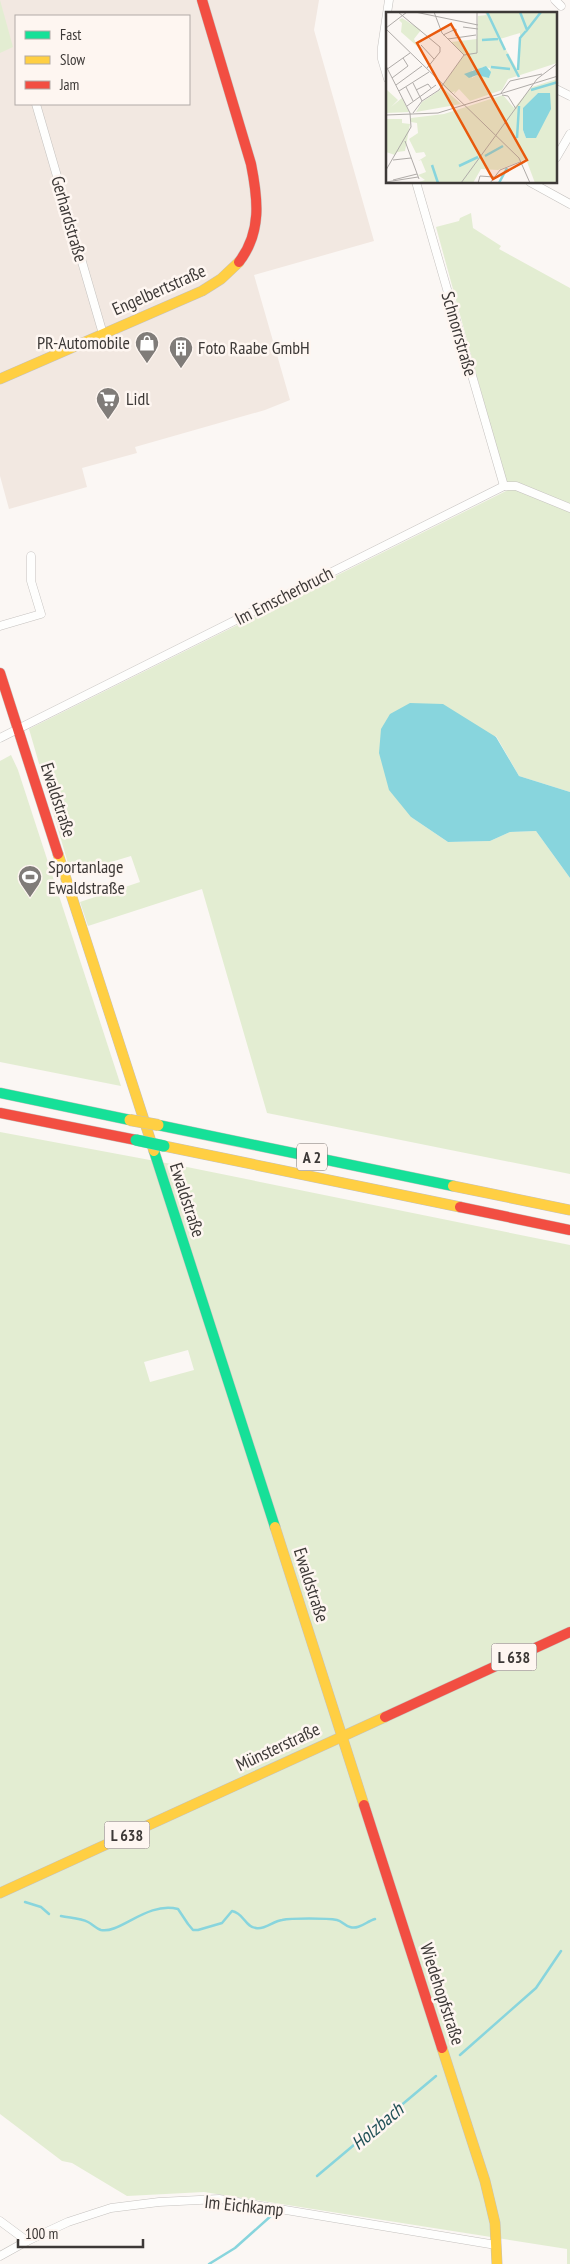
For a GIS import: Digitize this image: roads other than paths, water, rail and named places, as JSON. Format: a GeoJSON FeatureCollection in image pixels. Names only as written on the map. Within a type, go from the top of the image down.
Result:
{"type":"FeatureCollection","features":[{"type":"Feature","properties":{"kind":"main road","name":"Engelbertstraße"},"geometry":{"type":"LineString","coordinates":[[0,379],[195,295],[221,281],[234,269],[248,251],[254,236],[258,213],[257,191],[202,0]]}},
{"type":"Feature","properties":{"kind":"main road","name":"Ewaldstraße"},"geometry":{"type":"LineString","coordinates":[[0,673],[342,1737]]}},
{"type":"Feature","properties":{"kind":"main road","name":"A 2"},"geometry":{"type":"LineString","coordinates":[[0,1093],[570,1210]]}},
{"type":"Feature","properties":{"kind":"main road","name":"A 2"},"geometry":{"type":"LineString","coordinates":[[0,1113],[570,1230]]}},
{"type":"Feature","properties":{"kind":"main road","name":"Münsterstraße"},"geometry":{"type":"LineString","coordinates":[[0,1893],[570,1632]]}},
{"type":"Feature","properties":{"kind":"main road","name":"Wiedehopfstraße"},"geometry":{"type":"LineString","coordinates":[[342,1737],[485,2181],[495,2223],[497,2264]]}},
{"type":"Feature","properties":{"kind":"street"},"geometry":{"type":"LineString","coordinates":[[386,20],[382,59],[386,72]]}},
{"type":"Feature","properties":{"kind":"street"},"geometry":{"type":"LineString","coordinates":[[558,90],[570,96]]}},
{"type":"Feature","properties":{"kind":"street","name":"Gerhardstraße"},"geometry":{"type":"LineString","coordinates":[[36,105],[103,334]]}},
{"type":"Feature","properties":{"kind":"street"},"geometry":{"type":"LineString","coordinates":[[558,155],[570,134]]}},
{"type":"Feature","properties":{"kind":"street","name":"Schnorrstraße"},"geometry":{"type":"LineString","coordinates":[[417,184],[504,486]]}},
{"type":"Feature","properties":{"kind":"street"},"geometry":{"type":"LineString","coordinates":[[541,185],[570,204]]}},
{"type":"Feature","properties":{"kind":"street"},"geometry":{"type":"LineString","coordinates":[[504,486],[516,486],[570,508]]}},
{"type":"Feature","properties":{"kind":"street","name":"Im Emscherbruch"},"geometry":{"type":"LineString","coordinates":[[0,738],[504,486]]}},
{"type":"Feature","properties":{"kind":"street"},"geometry":{"type":"LineString","coordinates":[[0,626],[41,614],[30,581],[31,556]]}},
{"type":"Feature","properties":{"kind":"street","name":"Im Eichkamp"},"geometry":{"type":"LineString","coordinates":[[0,2256],[26,2241],[68,2222],[111,2208],[159,2202],[219,2199],[496,2246]]}},
{"type":"Feature","properties":{"kind":"street"},"geometry":{"type":"LineString","coordinates":[[0,2221],[26,2241]]}},
{"type":"Feature","properties":{"kind":"water"},"geometry":{"type":"Polygon","coordinates":[[[410,703],[443,704],[496,737],[519,776],[570,792],[570,878],[536,831],[510,832],[490,841],[448,842],[411,817],[389,790],[379,753],[381,729],[390,714],[410,703]]]}},
{"type":"Feature","properties":{"kind":"waterway"},"geometry":{"type":"LineString","coordinates":[[25,1902],[41,1907],[49,1914]]}},
{"type":"Feature","properties":{"kind":"waterway"},"geometry":{"type":"LineString","coordinates":[[61,1916],[85,1921],[101,1930],[117,1927],[156,1909],[167,1908],[178,1909],[193,1930],[222,1923],[232,1911],[239,1914],[252,1927],[259,1928],[282,1920],[293,1919],[337,1920],[353,1928],[375,1919]]}},
{"type":"Feature","properties":{"kind":"waterway","name":"Holzbach"},"geometry":{"type":"LineString","coordinates":[[460,2055],[536,1988],[561,1951]]}},
{"type":"Feature","properties":{"kind":"waterway","name":"Holzbach"},"geometry":{"type":"LineString","coordinates":[[317,2176],[436,2076]]}},
{"type":"Feature","properties":{"kind":"waterway","name":"Holzbach"},"geometry":{"type":"LineString","coordinates":[[209,2264],[235,2248],[272,2215]]}},
{"type":"Feature","properties":{"kind":"place","name":"PR-Automobile"},"geometry":{"type":"Point","coordinates":[147,364]}},
{"type":"Feature","properties":{"kind":"place","name":"Foto Raabe GmbH"},"geometry":{"type":"Point","coordinates":[181,369]}},
{"type":"Feature","properties":{"kind":"place","name":"Lidl"},"geometry":{"type":"Point","coordinates":[108,420]}},
{"type":"Feature","properties":{"kind":"place","name":"Sportanlage Ewaldstraße"},"geometry":{"type":"Point","coordinates":[30,898]}}]}
